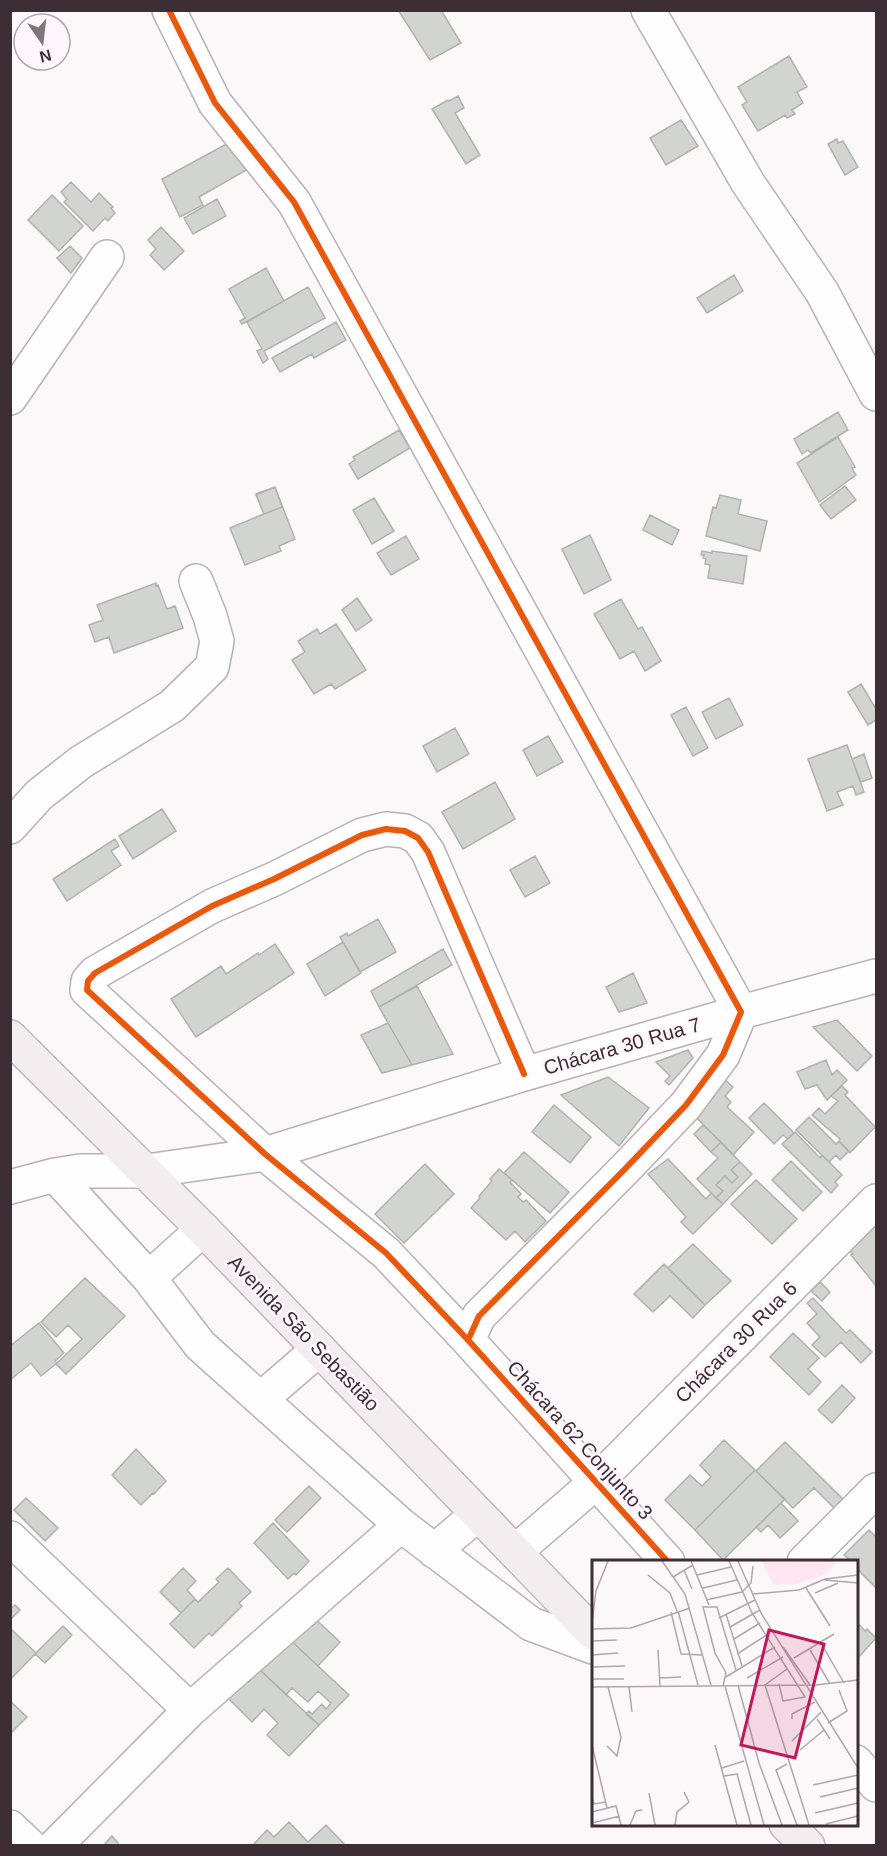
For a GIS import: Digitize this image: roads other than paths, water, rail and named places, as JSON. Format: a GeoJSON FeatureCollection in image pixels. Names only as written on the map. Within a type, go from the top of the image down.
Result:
{"type":"FeatureCollection","features":[{"type":"Feature","properties":{"kind":"main road","name":"Avenida São Sebastião"},"geometry":{"type":"LineString","coordinates":[[10,1037],[147,1171],[592,1633]]}},
{"type":"Feature","properties":{"kind":"main road"},"geometry":{"type":"LineString","coordinates":[[788,1826],[808,1845]]}},
{"type":"Feature","properties":{"kind":"street"},"geometry":{"type":"LineString","coordinates":[[169,10],[215,103],[294,202],[741,1012],[723,1055],[686,1105],[624,1172],[479,1316],[468,1340],[386,1253],[265,1154],[87,990],[88,981],[95,973],[212,906],[274,879],[362,835],[386,829],[405,831],[418,838],[428,852],[524,1074]]}},
{"type":"Feature","properties":{"kind":"street"},"geometry":{"type":"LineString","coordinates":[[648,10],[748,183],[822,292],[876,394]]}},
{"type":"Feature","properties":{"kind":"street"},"geometry":{"type":"LineString","coordinates":[[10,398],[107,257]]}},
{"type":"Feature","properties":{"kind":"street"},"geometry":{"type":"LineString","coordinates":[[10,827],[39,795],[81,762],[172,706],[212,666],[217,640],[196,581]]}},
{"type":"Feature","properties":{"kind":"street","name":"Chácara 30 Rua 7"},"geometry":{"type":"LineString","coordinates":[[10,1187],[56,1175],[80,1172],[147,1171],[265,1154],[524,1074],[876,976]]}},
{"type":"Feature","properties":{"kind":"street"},"geometry":{"type":"LineString","coordinates":[[56,1175],[149,1278],[200,1345],[401,1525],[531,1624],[592,1647]]}},
{"type":"Feature","properties":{"kind":"street","name":"Chácara 30 Rua 6"},"geometry":{"type":"LineString","coordinates":[[515,1552],[596,1482],[876,1201]]}},
{"type":"Feature","properties":{"kind":"street"},"geometry":{"type":"LineString","coordinates":[[149,1278],[203,1229]]}},
{"type":"Feature","properties":{"kind":"street","name":"Chácara 62 Conjunto 3"},"geometry":{"type":"LineString","coordinates":[[468,1340],[666,1560]]}},
{"type":"Feature","properties":{"kind":"street"},"geometry":{"type":"LineString","coordinates":[[261,1399],[319,1349]]}},
{"type":"Feature","properties":{"kind":"street"},"geometry":{"type":"LineString","coordinates":[[806,1560],[876,1490]]}},
{"type":"Feature","properties":{"kind":"street"},"geometry":{"type":"LineString","coordinates":[[434,1551],[478,1514]]}},
{"type":"Feature","properties":{"kind":"street"},"geometry":{"type":"LineString","coordinates":[[55,1845],[189,1710],[401,1525]]}},
{"type":"Feature","properties":{"kind":"street"},"geometry":{"type":"LineString","coordinates":[[10,1538],[189,1710]]}},
{"type":"Feature","properties":{"kind":"street"},"geometry":{"type":"LineString","coordinates":[[857,1764],[876,1785]]}},
{"type":"Feature","properties":{"kind":"street"},"geometry":{"type":"LineString","coordinates":[[10,1827],[30,1845]]}}]}
